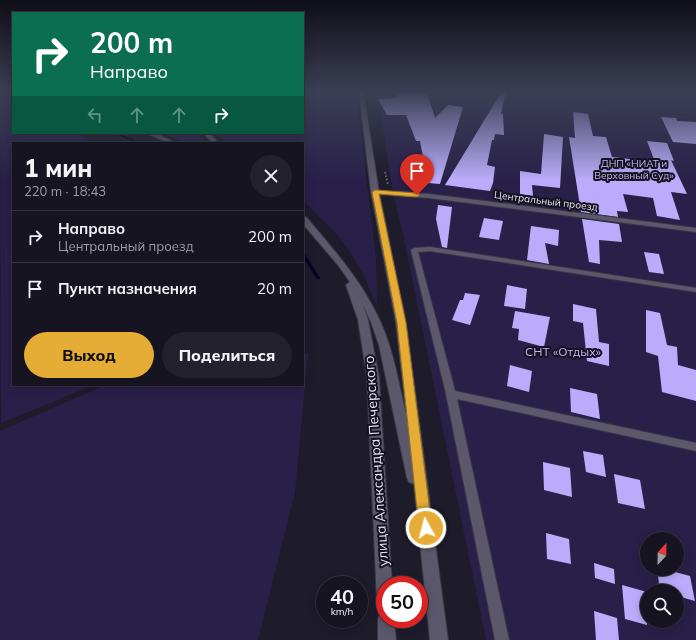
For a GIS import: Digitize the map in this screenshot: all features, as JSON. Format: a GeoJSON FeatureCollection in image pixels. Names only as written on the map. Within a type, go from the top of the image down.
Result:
{"type":"FeatureCollection","features":[{"type":"Feature","properties":{"kind":"main road"},"geometry":{"type":"LineString","coordinates":[[365,121],[375,192],[401,323],[428,543]]}},
{"type":"Feature","properties":{"kind":"main road"},"geometry":{"type":"LineString","coordinates":[[152,134],[172,142]]}},
{"type":"Feature","properties":{"kind":"main road"},"geometry":{"type":"LineString","coordinates":[[207,134],[215,142]]}},
{"type":"Feature","properties":{"kind":"main road","name":"Центральный проезд"},"geometry":{"type":"LineString","coordinates":[[375,192],[429,196],[696,230]]}},
{"type":"Feature","properties":{"kind":"main road","name":"улица Александра Печерского"},"geometry":{"type":"LineString","coordinates":[[304,220],[328,246],[362,294],[376,322],[384,345],[428,543],[439,640]]}},
{"type":"Feature","properties":{"kind":"main road","name":"улица Александра Печерского"},"geometry":{"type":"LineString","coordinates":[[348,273],[363,320],[373,378],[384,576]]}},
{"type":"Feature","properties":{"kind":"main road"},"geometry":{"type":"LineString","coordinates":[[386,628],[387,640]]}},
{"type":"Feature","properties":{"kind":"lane"},"geometry":{"type":"LineString","coordinates":[[502,640],[451,394],[414,250],[430,248],[696,290]]}},
{"type":"Feature","properties":{"kind":"lane"},"geometry":{"type":"LineString","coordinates":[[451,394],[696,447]]}},
{"type":"Feature","properties":{"kind":"green space"},"geometry":{"type":"Polygon","coordinates":[[[0,121],[12,121],[12,134],[76,134],[93,142],[12,142],[12,386],[92,386],[1,423],[0,121]]]}},
{"type":"Feature","properties":{"kind":"green space"},"geometry":{"type":"Polygon","coordinates":[[[304,121],[360,121],[376,258],[377,305],[364,276],[350,252],[328,225],[304,202],[304,142],[225,142],[216,134],[304,134],[304,121]]]}},
{"type":"Feature","properties":{"kind":"green space","name":"СНТ «Отдых»"},"geometry":{"type":"Polygon","coordinates":[[[382,121],[696,121],[696,640],[486,640],[404,239],[393,193],[382,121]]]}},
{"type":"Feature","properties":{"kind":"green space"},"geometry":{"type":"Polygon","coordinates":[[[162,134],[198,134],[206,142],[182,142],[162,134]]]}},
{"type":"Feature","properties":{"kind":"green space"},"geometry":{"type":"Polygon","coordinates":[[[304,352],[308,354],[295,492],[258,640],[0,640],[0,431],[104,386],[304,386],[304,352]]]}},
{"type":"Feature","properties":{"kind":"building"},"geometry":{"type":"Polygon","coordinates":[[[408,121],[459,121],[440,184],[428,183],[420,141],[416,141],[408,121]]]}},
{"type":"Feature","properties":{"kind":"building"},"geometry":{"type":"Polygon","coordinates":[[[484,121],[503,121],[504,135],[495,134],[494,140],[492,140],[487,165],[495,167],[493,183],[490,191],[445,185],[484,121]]]}},
{"type":"Feature","properties":{"kind":"building"},"geometry":{"type":"Polygon","coordinates":[[[574,121],[590,121],[593,136],[606,137],[612,157],[655,162],[647,141],[667,143],[674,161],[671,160],[687,194],[671,192],[680,220],[657,216],[653,198],[623,194],[628,212],[617,211],[618,217],[581,212],[569,137],[575,138],[574,121]]]}},
{"type":"Feature","properties":{"kind":"building"},"geometry":{"type":"Polygon","coordinates":[[[663,121],[696,122],[696,144],[673,142],[663,121]]]}},
{"type":"Feature","properties":{"kind":"building"},"geometry":{"type":"Polygon","coordinates":[[[544,134],[563,137],[560,188],[532,185],[533,196],[520,194],[520,171],[541,174],[544,134]]]}},
{"type":"Feature","properties":{"kind":"building"},"geometry":{"type":"Polygon","coordinates":[[[438,205],[452,207],[447,248],[442,247],[436,219],[438,205]]]}},
{"type":"Feature","properties":{"kind":"building"},"geometry":{"type":"Polygon","coordinates":[[[484,218],[503,221],[499,240],[479,237],[484,218]]]}},
{"type":"Feature","properties":{"kind":"building"},"geometry":{"type":"Polygon","coordinates":[[[582,219],[619,224],[622,242],[599,240],[600,264],[589,262],[582,219]]]}},
{"type":"Feature","properties":{"kind":"building"},"geometry":{"type":"Polygon","coordinates":[[[531,226],[559,230],[558,246],[545,243],[549,264],[527,260],[531,226]]]}},
{"type":"Feature","properties":{"kind":"building"},"geometry":{"type":"Polygon","coordinates":[[[644,252],[659,254],[664,274],[649,272],[644,252]]]}},
{"type":"Feature","properties":{"kind":"building"},"geometry":{"type":"Polygon","coordinates":[[[507,285],[527,289],[525,309],[504,306],[507,285]]]}},
{"type":"Feature","properties":{"kind":"building"},"geometry":{"type":"Polygon","coordinates":[[[465,293],[480,295],[470,325],[452,320],[460,300],[463,300],[465,293]]]}},
{"type":"Feature","properties":{"kind":"building"},"geometry":{"type":"Polygon","coordinates":[[[573,304],[596,309],[599,342],[609,344],[609,366],[587,361],[583,323],[573,321],[573,304]]]}},
{"type":"Feature","properties":{"kind":"building"},"geometry":{"type":"Polygon","coordinates":[[[646,310],[660,313],[667,345],[677,347],[678,365],[696,370],[696,401],[662,392],[658,356],[646,352],[646,310]]]}},
{"type":"Feature","properties":{"kind":"building"},"geometry":{"type":"Polygon","coordinates":[[[515,311],[550,317],[544,347],[518,340],[519,329],[512,328],[515,311]]]}},
{"type":"Feature","properties":{"kind":"building"},"geometry":{"type":"Polygon","coordinates":[[[510,365],[532,371],[529,392],[507,386],[510,365]]]}},
{"type":"Feature","properties":{"kind":"building"},"geometry":{"type":"Polygon","coordinates":[[[570,388],[597,394],[600,419],[571,412],[570,388]]]}},
{"type":"Feature","properties":{"kind":"building"},"geometry":{"type":"Polygon","coordinates":[[[583,451],[603,455],[606,477],[586,472],[583,451]]]}},
{"type":"Feature","properties":{"kind":"building"},"geometry":{"type":"Polygon","coordinates":[[[543,462],[570,468],[572,497],[544,490],[543,462]]]}},
{"type":"Feature","properties":{"kind":"building"},"geometry":{"type":"Polygon","coordinates":[[[614,474],[640,480],[645,509],[618,503],[614,474]]]}},
{"type":"Feature","properties":{"kind":"building"},"geometry":{"type":"Polygon","coordinates":[[[546,533],[569,539],[571,564],[547,559],[546,533]]]}},
{"type":"Feature","properties":{"kind":"building"},"geometry":{"type":"Polygon","coordinates":[[[594,563],[614,569],[615,584],[595,578],[594,563]]]}},
{"type":"Feature","properties":{"kind":"building"},"geometry":{"type":"Polygon","coordinates":[[[684,574],[690,576],[695,601],[684,598],[684,584],[659,584],[658,576],[684,576],[684,574]]]}},
{"type":"Feature","properties":{"kind":"building"},"geometry":{"type":"Polygon","coordinates":[[[622,585],[640,590],[640,623],[625,619],[622,585]]]}},
{"type":"Feature","properties":{"kind":"building"},"geometry":{"type":"Polygon","coordinates":[[[594,611],[617,618],[619,640],[596,640],[594,611]]]}},
{"type":"Feature","properties":{"kind":"waterway"},"geometry":{"type":"LineString","coordinates":[[117,134],[137,142]]}},
{"type":"Feature","properties":{"kind":"waterway"},"geometry":{"type":"LineString","coordinates":[[304,256],[318,278]]}},
{"type":"Feature","properties":{"kind":"route"},"geometry":{"type":"LineString","coordinates":[[417,195],[375,192],[401,323],[426,528]]}},
{"type":"Feature","properties":{"kind":"park label","name":"ДНП «НИАТ и Верховный Суд»"},"geometry":{"type":"Point","coordinates":[634,168]}}]}
